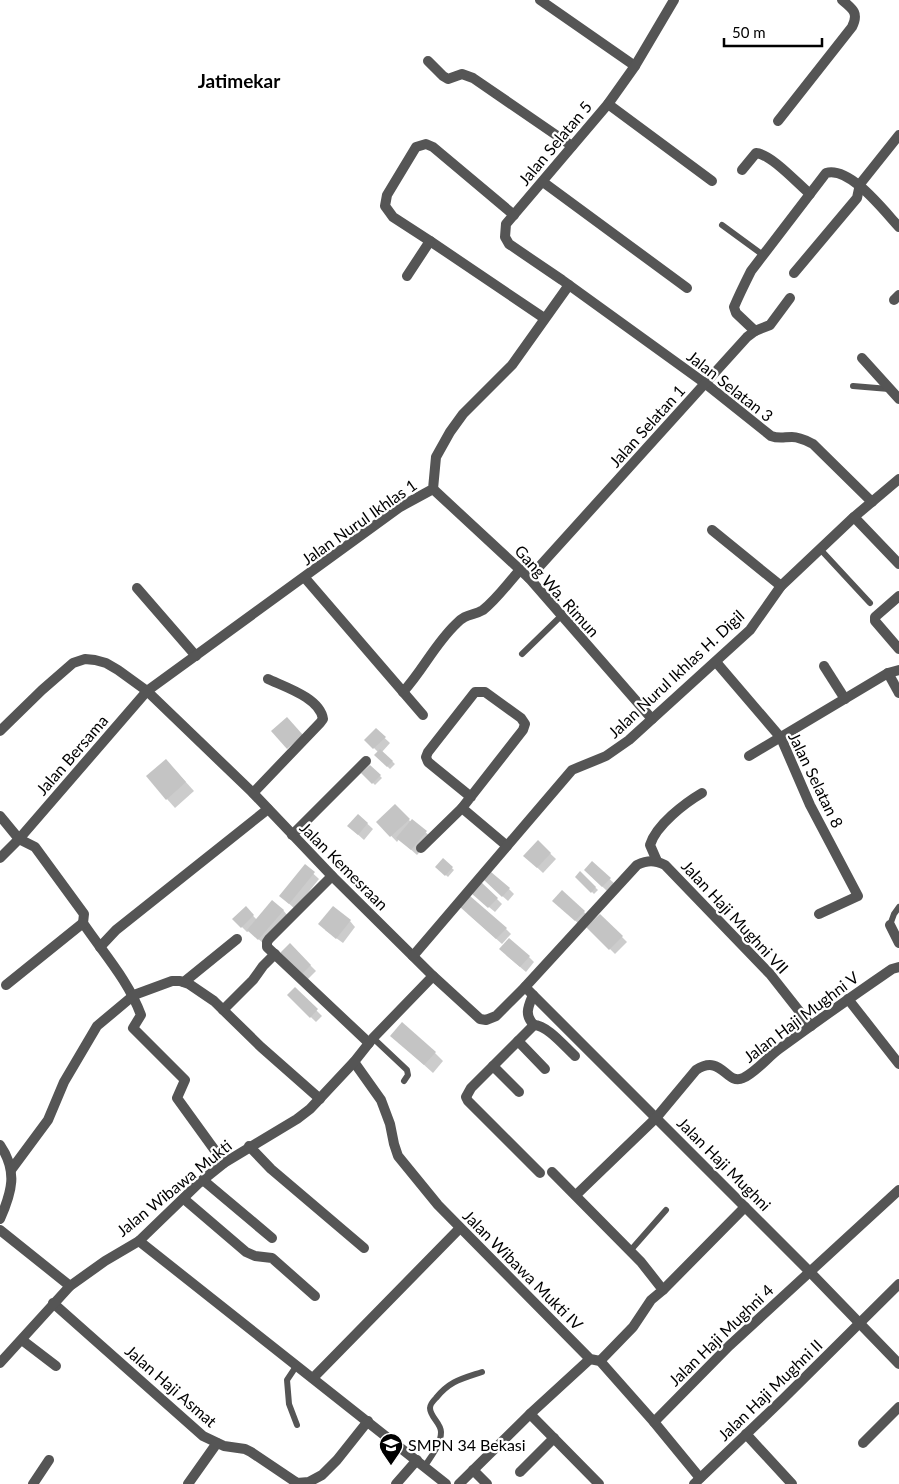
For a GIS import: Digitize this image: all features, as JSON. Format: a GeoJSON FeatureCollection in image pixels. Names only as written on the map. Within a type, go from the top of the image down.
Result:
{"type":"FeatureCollection","features":[{"type":"Feature","properties":{"kind":"street"},"geometry":{"type":"LineString","coordinates":[[540,0],[635,66]]}},
{"type":"Feature","properties":{"kind":"street","name":"Jalan Selatan 5"},"geometry":{"type":"LineString","coordinates":[[569,285],[509,244],[504,231],[506,224],[608,104],[635,66],[674,0]]}},
{"type":"Feature","properties":{"kind":"street"},"geometry":{"type":"LineString","coordinates":[[778,120],[852,27],[856,19],[854,4],[842,0]]}},
{"type":"Feature","properties":{"kind":"street"},"geometry":{"type":"LineString","coordinates":[[428,61],[448,79],[462,74],[473,78],[572,146]]}},
{"type":"Feature","properties":{"kind":"street"},"geometry":{"type":"LineString","coordinates":[[608,104],[712,181]]}},
{"type":"Feature","properties":{"kind":"street"},"geometry":{"type":"LineString","coordinates":[[794,273],[857,198],[860,184],[899,136]]}},
{"type":"Feature","properties":{"kind":"street"},"geometry":{"type":"LineString","coordinates":[[514,215],[434,147],[426,144],[416,147],[387,195],[385,206],[393,217],[544,318]]}},
{"type":"Feature","properties":{"kind":"street"},"geometry":{"type":"LineString","coordinates":[[742,170],[756,153],[760,154],[773,162],[810,194]]}},
{"type":"Feature","properties":{"kind":"street"},"geometry":{"type":"LineString","coordinates":[[755,330],[736,313],[734,307],[751,271],[826,173],[835,173],[860,184],[899,227]]}},
{"type":"Feature","properties":{"kind":"street"},"geometry":{"type":"LineString","coordinates":[[543,182],[687,288]]}},
{"type":"Feature","properties":{"kind":"street"},"geometry":{"type":"LineString","coordinates":[[408,276],[430,241]]}},
{"type":"Feature","properties":{"kind":"street","name":"Jalan Nurul Ikhlas 1"},"geometry":{"type":"LineString","coordinates":[[147,691],[305,578],[400,507],[433,489],[436,457],[450,432],[463,414],[512,365],[569,285]]}},
{"type":"Feature","properties":{"kind":"street","name":"Jalan Selatan 3"},"geometry":{"type":"LineString","coordinates":[[569,285],[706,384],[771,436],[777,438],[794,436],[813,444],[872,502]]}},
{"type":"Feature","properties":{"kind":"street","name":"Jalan Selatan 1"},"geometry":{"type":"LineString","coordinates":[[529,578],[747,337],[755,330],[770,325],[790,298]]}},
{"type":"Feature","properties":{"kind":"street"},"geometry":{"type":"LineString","coordinates":[[862,358],[899,399]]}},
{"type":"Feature","properties":{"kind":"street","name":"Jalan Nurul Ikhlas H. Digil"},"geometry":{"type":"LineString","coordinates":[[413,956],[572,770],[615,751],[652,719],[750,630],[781,586],[854,517],[899,479]]}},
{"type":"Feature","properties":{"kind":"street","name":"Gang Wa. Rimun"},"geometry":{"type":"LineString","coordinates":[[433,489],[529,578],[652,719]]}},
{"type":"Feature","properties":{"kind":"street"},"geometry":{"type":"LineString","coordinates":[[854,517],[899,564]]}},
{"type":"Feature","properties":{"kind":"street"},"geometry":{"type":"LineString","coordinates":[[712,530],[781,586]]}},
{"type":"Feature","properties":{"kind":"street"},"geometry":{"type":"LineString","coordinates":[[403,692],[417,677],[442,639],[458,622],[469,614],[484,608],[520,570]]}},
{"type":"Feature","properties":{"kind":"street"},"geometry":{"type":"LineString","coordinates":[[305,578],[423,715]]}},
{"type":"Feature","properties":{"kind":"street"},"geometry":{"type":"LineString","coordinates":[[137,588],[196,656]]}},
{"type":"Feature","properties":{"kind":"street"},"geometry":{"type":"LineString","coordinates":[[899,596],[875,617],[875,622],[899,649]]}},
{"type":"Feature","properties":{"kind":"street","name":"Jalan Kemesraan"},"geometry":{"type":"LineString","coordinates":[[0,731],[73,663],[85,659],[106,663],[147,691],[253,793],[332,876],[476,1016],[486,1020],[496,1016],[525,987]]}},
{"type":"Feature","properties":{"kind":"street","name":"Jalan Selatan 8"},"geometry":{"type":"LineString","coordinates":[[716,662],[781,738],[810,805],[858,896],[819,914]]}},
{"type":"Feature","properties":{"kind":"street"},"geometry":{"type":"LineString","coordinates":[[824,666],[845,699]]}},
{"type":"Feature","properties":{"kind":"street"},"geometry":{"type":"LineString","coordinates":[[749,756],[888,673],[899,670]]}},
{"type":"Feature","properties":{"kind":"street"},"geometry":{"type":"LineString","coordinates":[[888,673],[899,694]]}},
{"type":"Feature","properties":{"kind":"street"},"geometry":{"type":"LineString","coordinates":[[253,793],[323,718],[320,711],[299,692],[268,679]]}},
{"type":"Feature","properties":{"kind":"street","name":"Jalan Bersama"},"geometry":{"type":"LineString","coordinates":[[0,858],[19,839],[147,691]]}},
{"type":"Feature","properties":{"kind":"street"},"geometry":{"type":"LineString","coordinates":[[420,848],[462,808],[471,797],[523,730],[525,724],[521,718],[485,692],[479,691],[475,692],[426,757],[428,762],[471,797]]}},
{"type":"Feature","properties":{"kind":"street"},"geometry":{"type":"LineString","coordinates":[[292,835],[366,761]]}},
{"type":"Feature","properties":{"kind":"street"},"geometry":{"type":"LineString","coordinates":[[657,861],[650,845],[656,831],[691,800],[702,793]]}},
{"type":"Feature","properties":{"kind":"street"},"geometry":{"type":"LineString","coordinates":[[462,808],[507,846]]}},
{"type":"Feature","properties":{"kind":"street"},"geometry":{"type":"LineString","coordinates":[[100,947],[116,930],[268,809]]}},
{"type":"Feature","properties":{"kind":"street"},"geometry":{"type":"LineString","coordinates":[[0,816],[19,839],[35,847],[84,914],[83,923],[134,995],[141,1015],[132,1028],[185,1080],[177,1098],[224,1163]]}},
{"type":"Feature","properties":{"kind":"street","name":"Jalan Haji Mughni VII"},"geometry":{"type":"LineString","coordinates":[[525,987],[637,866],[648,860],[657,861],[665,865],[770,974],[811,1026]]}},
{"type":"Feature","properties":{"kind":"street"},"geometry":{"type":"LineString","coordinates":[[332,876],[267,942],[271,950],[371,1041]]}},
{"type":"Feature","properties":{"kind":"street"},"geometry":{"type":"LineString","coordinates":[[6,984],[83,923]]}},
{"type":"Feature","properties":{"kind":"street"},"geometry":{"type":"LineString","coordinates":[[890,925],[899,943]]}},
{"type":"Feature","properties":{"kind":"street"},"geometry":{"type":"LineString","coordinates":[[184,982],[238,939]]}},
{"type":"Feature","properties":{"kind":"street"},"geometry":{"type":"LineString","coordinates":[[224,1010],[253,980],[271,950]]}},
{"type":"Feature","properties":{"kind":"street","name":"Jalan Haji Mughni V"},"geometry":{"type":"LineString","coordinates":[[656,1118],[696,1070],[704,1065],[713,1065],[734,1078],[742,1079],[848,999],[892,969],[899,967]]}},
{"type":"Feature","properties":{"kind":"street","name":"Jalan Wibawa Mukti"},"geometry":{"type":"LineString","coordinates":[[0,1363],[4,1351],[22,1340],[70,1286],[105,1261],[139,1241],[203,1180],[224,1163],[249,1146],[297,1119],[320,1099],[371,1041],[433,976]]}},
{"type":"Feature","properties":{"kind":"street"},"geometry":{"type":"LineString","coordinates":[[11,1170],[48,1120],[64,1082],[97,1026],[134,995],[172,981],[184,982],[200,991],[224,1010],[261,1047],[320,1099]]}},
{"type":"Feature","properties":{"kind":"street","name":"Jalan Haji Mughni"},"geometry":{"type":"LineString","coordinates":[[525,987],[809,1271],[899,1364]]}},
{"type":"Feature","properties":{"kind":"street"},"geometry":{"type":"LineString","coordinates":[[533,995],[526,1013],[529,1020],[534,1025],[540,1025],[546,1029],[575,1056]]}},
{"type":"Feature","properties":{"kind":"street"},"geometry":{"type":"LineString","coordinates":[[848,999],[899,1064]]}},
{"type":"Feature","properties":{"kind":"street"},"geometry":{"type":"LineString","coordinates":[[534,1025],[471,1088],[466,1097],[540,1173]]}},
{"type":"Feature","properties":{"kind":"street"},"geometry":{"type":"LineString","coordinates":[[518,1041],[545,1070]]}},
{"type":"Feature","properties":{"kind":"street","name":"Jalan Wibawa Mukti IV"},"geometry":{"type":"LineString","coordinates":[[354,1062],[381,1100],[390,1124],[398,1156],[438,1205],[595,1360],[654,1422],[697,1481]]}},
{"type":"Feature","properties":{"kind":"street"},"geometry":{"type":"LineString","coordinates":[[493,1066],[519,1092]]}},
{"type":"Feature","properties":{"kind":"street"},"geometry":{"type":"LineString","coordinates":[[576,1196],[656,1118]]}},
{"type":"Feature","properties":{"kind":"street"},"geometry":{"type":"LineString","coordinates":[[0,1145],[5,1152],[11,1170],[10,1197],[0,1219]]}},
{"type":"Feature","properties":{"kind":"street"},"geometry":{"type":"LineString","coordinates":[[249,1146],[271,1169],[364,1248]]}},
{"type":"Feature","properties":{"kind":"street"},"geometry":{"type":"LineString","coordinates":[[552,1172],[630,1250],[663,1290]]}},
{"type":"Feature","properties":{"kind":"street"},"geometry":{"type":"LineString","coordinates":[[203,1180],[272,1238]]}},
{"type":"Feature","properties":{"kind":"street","name":"Jalan Haji Mughni 4"},"geometry":{"type":"LineString","coordinates":[[654,1422],[729,1346],[899,1190]]}},
{"type":"Feature","properties":{"kind":"street"},"geometry":{"type":"LineString","coordinates":[[184,1199],[246,1252],[254,1256],[272,1258],[315,1296]]}},
{"type":"Feature","properties":{"kind":"street"},"geometry":{"type":"LineString","coordinates":[[458,1484],[530,1414],[633,1328],[651,1300],[745,1207]]}},
{"type":"Feature","properties":{"kind":"street"},"geometry":{"type":"LineString","coordinates":[[313,1378],[460,1228]]}},
{"type":"Feature","properties":{"kind":"street"},"geometry":{"type":"LineString","coordinates":[[0,1230],[70,1286]]}},
{"type":"Feature","properties":{"kind":"street"},"geometry":{"type":"LineString","coordinates":[[139,1241],[446,1484]]}},
{"type":"Feature","properties":{"kind":"street","name":"Jalan Haji Mughni II"},"geometry":{"type":"LineString","coordinates":[[697,1481],[899,1284]]}},
{"type":"Feature","properties":{"kind":"street","name":"Jalan Haji Asmat"},"geometry":{"type":"LineString","coordinates":[[54,1302],[203,1436],[217,1443],[252,1452],[297,1483],[310,1482],[322,1475],[337,1460],[368,1421]]}},
{"type":"Feature","properties":{"kind":"street"},"geometry":{"type":"LineString","coordinates":[[22,1340],[56,1366]]}},
{"type":"Feature","properties":{"kind":"street"},"geometry":{"type":"LineString","coordinates":[[863,1444],[899,1407]]}},
{"type":"Feature","properties":{"kind":"street"},"geometry":{"type":"LineString","coordinates":[[530,1414],[599,1484]]}},
{"type":"Feature","properties":{"kind":"street"},"geometry":{"type":"LineString","coordinates":[[746,1434],[792,1484]]}},
{"type":"Feature","properties":{"kind":"street"},"geometry":{"type":"LineString","coordinates":[[520,1472],[554,1438]]}},
{"type":"Feature","properties":{"kind":"street"},"geometry":{"type":"LineString","coordinates":[[188,1484],[217,1443]]}},
{"type":"Feature","properties":{"kind":"street"},"geometry":{"type":"LineString","coordinates":[[34,1484],[49,1460]]}},
{"type":"Feature","properties":{"kind":"street"},"geometry":{"type":"LineString","coordinates":[[396,1484],[421,1463]]}},
{"type":"Feature","properties":{"kind":"street"},"geometry":{"type":"LineString","coordinates":[[473,1470],[487,1484]]}},
{"type":"Feature","properties":{"kind":"lane"},"geometry":{"type":"LineString","coordinates":[[722,225],[762,255]]}},
{"type":"Feature","properties":{"kind":"lane"},"geometry":{"type":"LineString","coordinates":[[853,386],[889,389]]}},
{"type":"Feature","properties":{"kind":"lane"},"geometry":{"type":"LineString","coordinates":[[820,549],[870,603]]}},
{"type":"Feature","properties":{"kind":"lane"},"geometry":{"type":"LineString","coordinates":[[522,654],[561,616]]}},
{"type":"Feature","properties":{"kind":"lane"},"geometry":{"type":"LineString","coordinates":[[890,925],[899,907]]}},
{"type":"Feature","properties":{"kind":"lane"},"geometry":{"type":"LineString","coordinates":[[371,1041],[407,1070],[408,1075],[404,1081]]}},
{"type":"Feature","properties":{"kind":"lane"},"geometry":{"type":"LineString","coordinates":[[630,1250],[666,1210]]}},
{"type":"Feature","properties":{"kind":"lane"},"geometry":{"type":"LineString","coordinates":[[297,1365],[287,1380],[289,1404],[297,1425]]}},
{"type":"Feature","properties":{"kind":"lane"},"geometry":{"type":"LineString","coordinates":[[421,1463],[438,1446],[441,1436],[441,1430],[431,1412],[430,1406],[433,1401],[445,1386],[482,1372]]}},
{"type":"Feature","properties":{"kind":"building"},"geometry":{"type":"Polygon","coordinates":[[[287,717],[303,735],[287,749],[271,731],[287,717]]]}},
{"type":"Feature","properties":{"kind":"building"},"geometry":{"type":"Polygon","coordinates":[[[376,728],[386,737],[373,749],[364,740],[376,728]]]}},
{"type":"Feature","properties":{"kind":"building"},"geometry":{"type":"Polygon","coordinates":[[[380,749],[393,761],[387,767],[374,755],[380,749]]]}},
{"type":"Feature","properties":{"kind":"building"},"geometry":{"type":"Polygon","coordinates":[[[166,759],[186,782],[166,800],[146,776],[166,759]]]}},
{"type":"Feature","properties":{"kind":"building"},"geometry":{"type":"Polygon","coordinates":[[[370,765],[381,775],[372,784],[361,773],[370,765]]]}},
{"type":"Feature","properties":{"kind":"building"},"geometry":{"type":"Polygon","coordinates":[[[395,804],[410,819],[390,837],[376,822],[395,804]]]}},
{"type":"Feature","properties":{"kind":"building"},"geometry":{"type":"Polygon","coordinates":[[[358,814],[368,823],[358,835],[347,826],[358,814]]]}},
{"type":"Feature","properties":{"kind":"building"},"geometry":{"type":"Polygon","coordinates":[[[412,819],[427,831],[411,850],[396,838],[412,819]]]}},
{"type":"Feature","properties":{"kind":"building"},"geometry":{"type":"Polygon","coordinates":[[[538,840],[551,853],[537,868],[523,856],[538,840]]]}},
{"type":"Feature","properties":{"kind":"building"},"geometry":{"type":"Polygon","coordinates":[[[443,858],[453,867],[445,876],[435,867],[443,858]]]}},
{"type":"Feature","properties":{"kind":"building"},"geometry":{"type":"Polygon","coordinates":[[[592,861],[611,878],[602,887],[584,870],[592,861]]]}},
{"type":"Feature","properties":{"kind":"building"},"geometry":{"type":"Polygon","coordinates":[[[305,864],[315,872],[289,904],[279,896],[305,864]]]}},
{"type":"Feature","properties":{"kind":"building"},"geometry":{"type":"Polygon","coordinates":[[[580,871],[596,887],[591,893],[575,877],[580,871]]]}},
{"type":"Feature","properties":{"kind":"building"},"geometry":{"type":"Polygon","coordinates":[[[491,872],[510,888],[502,897],[484,880],[491,872]]]}},
{"type":"Feature","properties":{"kind":"building"},"geometry":{"type":"Polygon","coordinates":[[[481,882],[498,898],[488,908],[471,893],[481,882]]]}},
{"type":"Feature","properties":{"kind":"building"},"geometry":{"type":"Polygon","coordinates":[[[562,890],[585,911],[575,921],[552,901],[562,890]]]}},
{"type":"Feature","properties":{"kind":"building"},"geometry":{"type":"Polygon","coordinates":[[[470,896],[507,928],[496,939],[460,907],[470,896]]]}},
{"type":"Feature","properties":{"kind":"building"},"geometry":{"type":"Polygon","coordinates":[[[272,900],[284,910],[258,940],[247,930],[272,900]]]}},
{"type":"Feature","properties":{"kind":"building"},"geometry":{"type":"Polygon","coordinates":[[[246,906],[254,915],[241,928],[232,919],[246,906]]]}},
{"type":"Feature","properties":{"kind":"building"},"geometry":{"type":"Polygon","coordinates":[[[333,906],[351,920],[336,939],[318,924],[333,906]]]}},
{"type":"Feature","properties":{"kind":"building"},"geometry":{"type":"Polygon","coordinates":[[[600,914],[623,936],[609,950],[586,927],[600,914]]]}},
{"type":"Feature","properties":{"kind":"building"},"geometry":{"type":"Polygon","coordinates":[[[509,938],[530,956],[520,967],[499,949],[509,938]]]}},
{"type":"Feature","properties":{"kind":"building"},"geometry":{"type":"Polygon","coordinates":[[[290,943],[311,965],[301,975],[279,954],[290,943]]]}},
{"type":"Feature","properties":{"kind":"building"},"geometry":{"type":"Polygon","coordinates":[[[295,987],[318,1009],[310,1018],[287,995],[295,987]]]}},
{"type":"Feature","properties":{"kind":"building"},"geometry":{"type":"Polygon","coordinates":[[[402,1022],[436,1052],[424,1065],[390,1036],[402,1022]]]}},
{"type":"Feature","properties":{"kind":"place","name":"SMPN 34 Bekasi"},"geometry":{"type":"Point","coordinates":[391,1466]}},
{"type":"Feature","properties":{"kind":"district","name":"Jatimekar"},"geometry":{"type":"Point","coordinates":[239,81]}}]}
